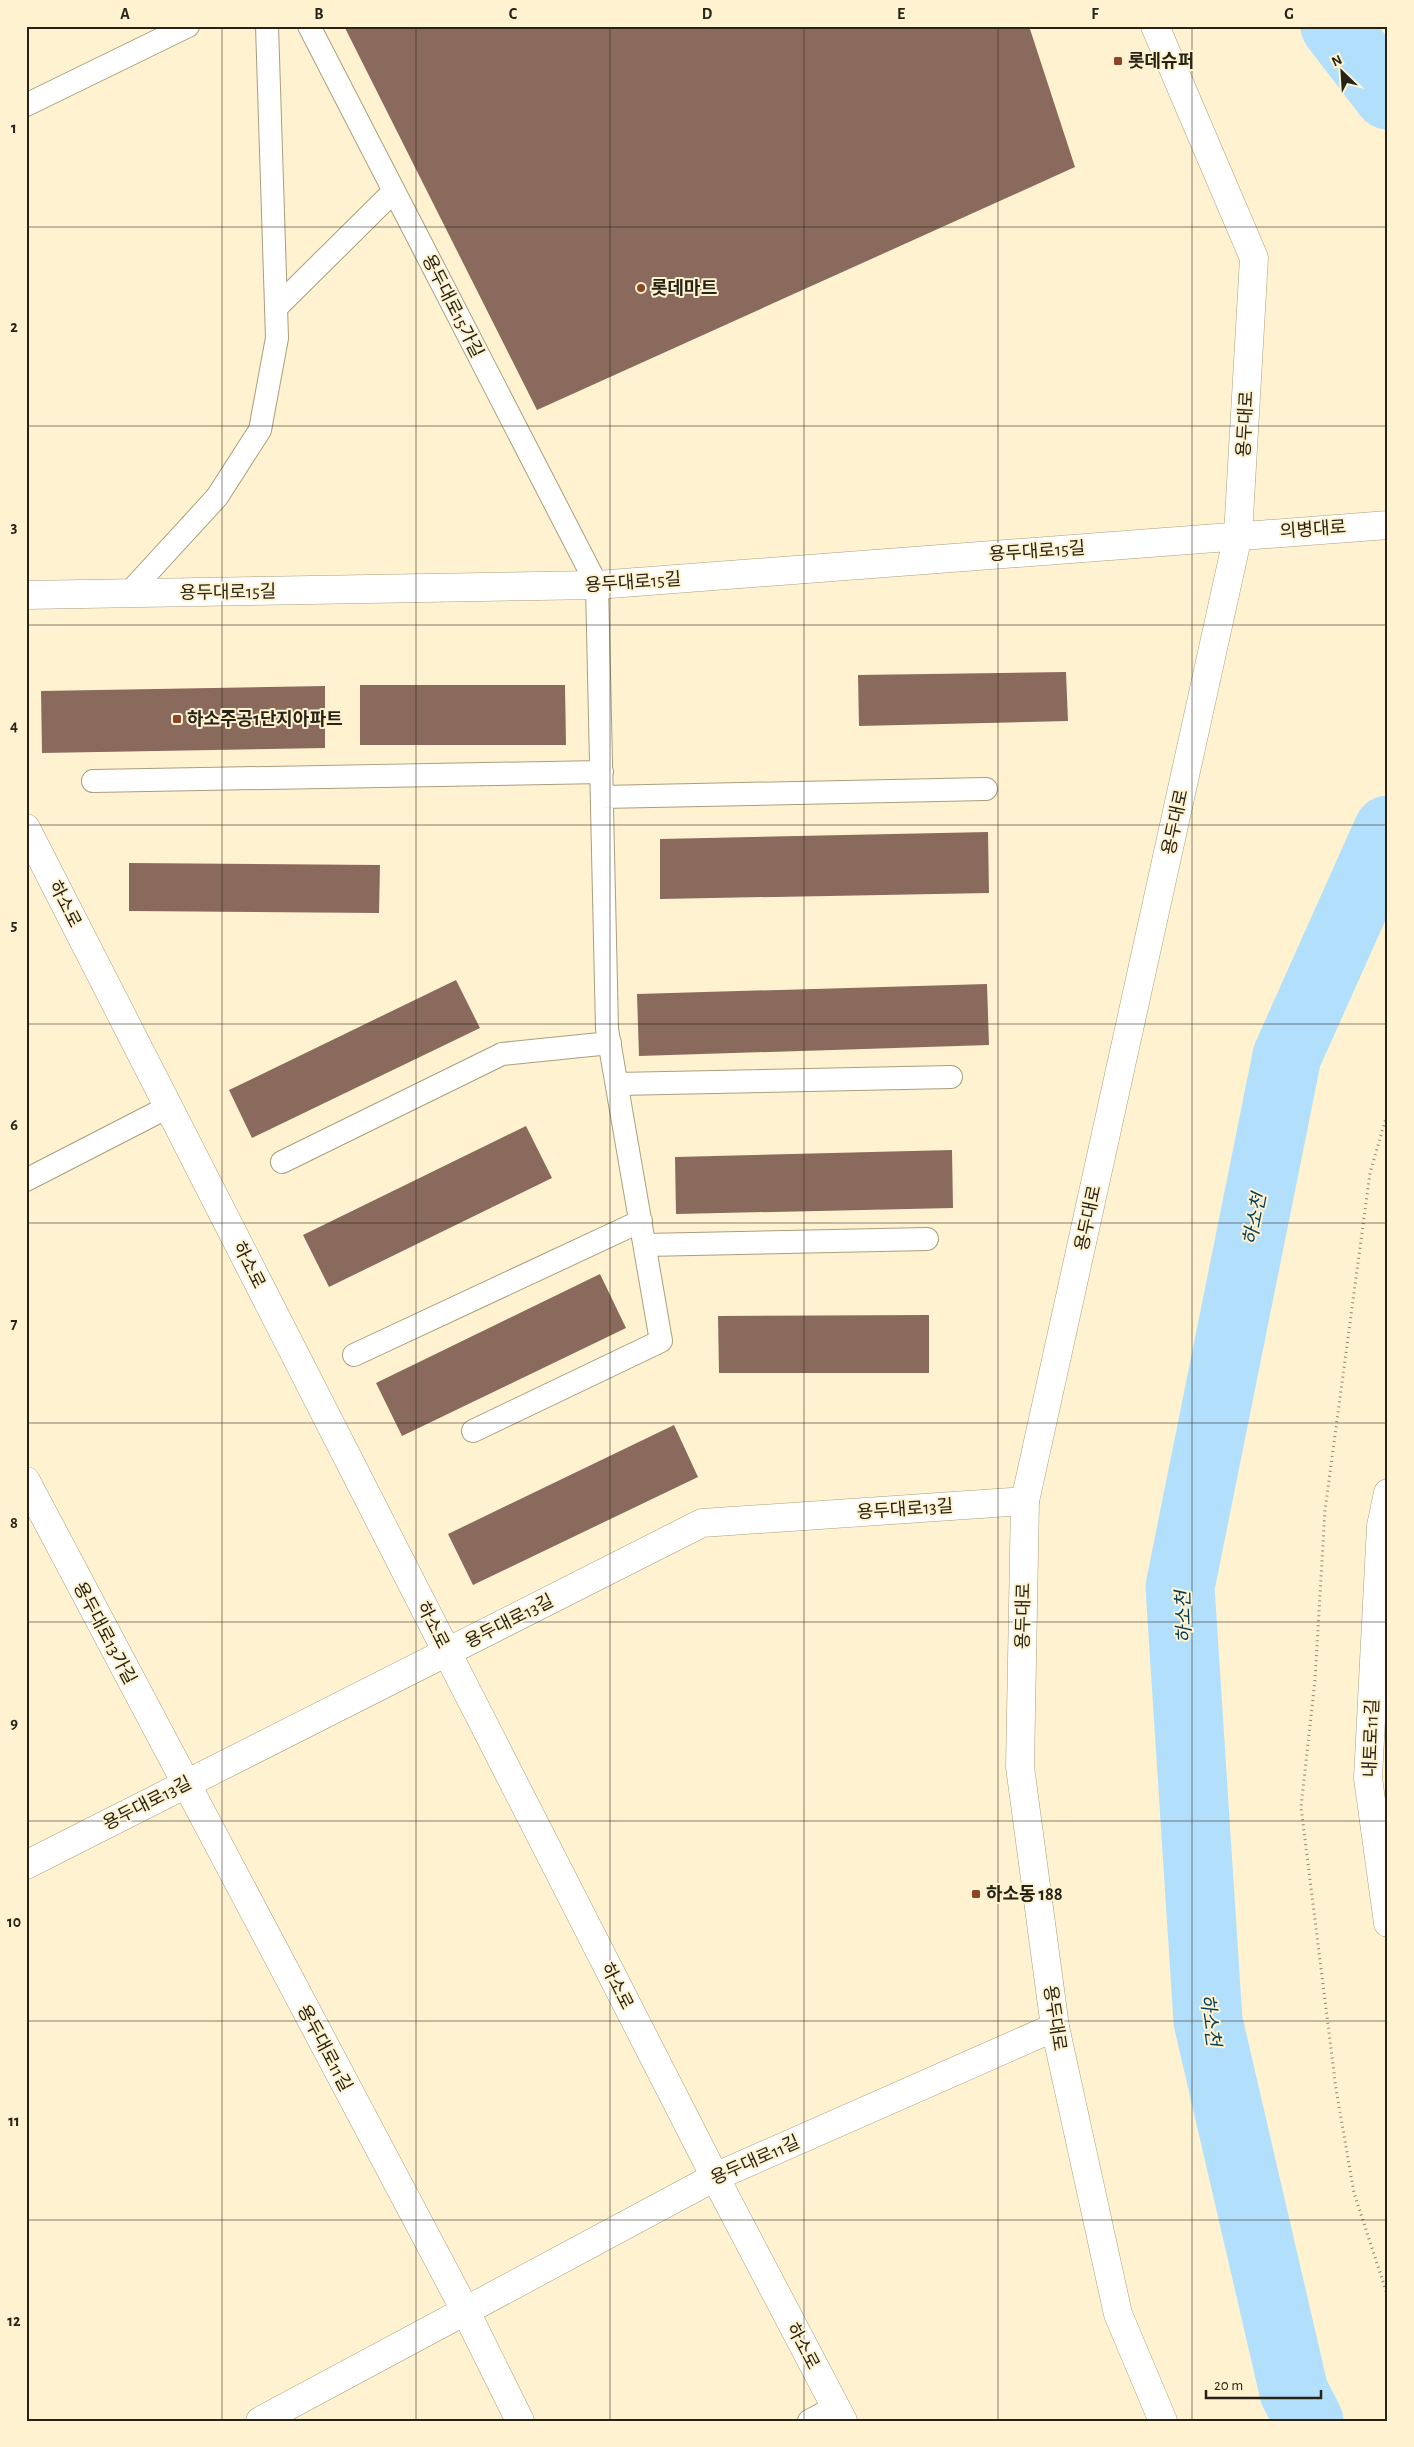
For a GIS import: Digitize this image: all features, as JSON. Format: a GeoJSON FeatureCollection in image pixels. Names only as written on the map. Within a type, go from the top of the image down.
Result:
{"type":"FeatureCollection","features":[{"type":"Feature","properties":{"kind":"street","name":"용두대로"},"geometry":{"type":"LineString","coordinates":[[1155,26],[1254,258],[1238,535],[1025,1502],[1020,1767],[1055,2027],[1118,2314],[1163,2421]]}},
{"type":"Feature","properties":{"kind":"street","name":"의병대로"},"geometry":{"type":"LineString","coordinates":[[1238,535],[1388,525]]}},
{"type":"Feature","properties":{"kind":"street","name":"용두대로15길"},"geometry":{"type":"LineString","coordinates":[[26,596],[598,585],[1238,535]]}},
{"type":"Feature","properties":{"kind":"street","name":"하소로"},"geometry":{"type":"LineString","coordinates":[[26,828],[715,2178],[839,2414]]}},
{"type":"Feature","properties":{"kind":"street","name":"용두대로13가길"},"geometry":{"type":"LineString","coordinates":[[26,1481],[185,1784]]}},
{"type":"Feature","properties":{"kind":"street","name":"내토로11길"},"geometry":{"type":"LineString","coordinates":[[1388,1493],[1381,1526],[1378,1778],[1388,1923]]}},
{"type":"Feature","properties":{"kind":"street","name":"용두대로13길"},"geometry":{"type":"LineString","coordinates":[[26,1865],[702,1523],[1025,1502]]}},
{"type":"Feature","properties":{"kind":"street","name":"용두대로11길"},"geometry":{"type":"LineString","coordinates":[[185,1784],[466,2312]]}},
{"type":"Feature","properties":{"kind":"street","name":"용두대로11길"},"geometry":{"type":"LineString","coordinates":[[260,2421],[715,2178],[1055,2027]]}},
{"type":"Feature","properties":{"kind":"street"},"geometry":{"type":"LineString","coordinates":[[466,2312],[520,2421]]}},
{"type":"Feature","properties":{"kind":"lane"},"geometry":{"type":"LineString","coordinates":[[26,105],[188,26]]}},
{"type":"Feature","properties":{"kind":"lane"},"geometry":{"type":"LineString","coordinates":[[128,594],[217,498],[260,430],[277,338],[267,26]]}},
{"type":"Feature","properties":{"kind":"lane","name":"용두대로15가길"},"geometry":{"type":"LineString","coordinates":[[309,26],[598,585]]}},
{"type":"Feature","properties":{"kind":"lane"},"geometry":{"type":"LineString","coordinates":[[276,308],[394,191]]}},
{"type":"Feature","properties":{"kind":"lane"},"geometry":{"type":"LineString","coordinates":[[474,1431],[662,1341],[607,1029],[598,585]]}},
{"type":"Feature","properties":{"kind":"lane"},"geometry":{"type":"LineString","coordinates":[[93,781],[602,772]]}},
{"type":"Feature","properties":{"kind":"lane"},"geometry":{"type":"LineString","coordinates":[[602,797],[986,789]]}},
{"type":"Feature","properties":{"kind":"lane"},"geometry":{"type":"LineString","coordinates":[[282,1162],[502,1054],[610,1043]]}},
{"type":"Feature","properties":{"kind":"lane"},"geometry":{"type":"LineString","coordinates":[[617,1084],[951,1077]]}},
{"type":"Feature","properties":{"kind":"lane"},"geometry":{"type":"LineString","coordinates":[[26,1180],[168,1107]]}},
{"type":"Feature","properties":{"kind":"lane"},"geometry":{"type":"LineString","coordinates":[[354,1355],[641,1221]]}},
{"type":"Feature","properties":{"kind":"lane"},"geometry":{"type":"LineString","coordinates":[[645,1245],[927,1239]]}},
{"type":"Feature","properties":{"kind":"lane"},"geometry":{"type":"LineString","coordinates":[[809,2421],[839,2414]]}},
{"type":"Feature","properties":{"kind":"building","name":"롯데마트"},"geometry":{"type":"Polygon","coordinates":[[[344,26],[1029,26],[1075,167],[537,410],[344,26]]]}},
{"type":"Feature","properties":{"kind":"building"},"geometry":{"type":"Polygon","coordinates":[[[1066,672],[1068,721],[859,726],[858,675],[1066,672]]]}},
{"type":"Feature","properties":{"kind":"building"},"geometry":{"type":"Polygon","coordinates":[[[360,685],[565,685],[566,745],[360,745],[360,685]]]}},
{"type":"Feature","properties":{"kind":"building"},"geometry":{"type":"Polygon","coordinates":[[[325,686],[325,748],[42,753],[41,691],[325,686]]]}},
{"type":"Feature","properties":{"kind":"building"},"geometry":{"type":"Polygon","coordinates":[[[988,832],[989,893],[660,899],[660,839],[988,832]]]}},
{"type":"Feature","properties":{"kind":"building"},"geometry":{"type":"Polygon","coordinates":[[[129,863],[380,865],[379,913],[129,911],[129,863]]]}},
{"type":"Feature","properties":{"kind":"building"},"geometry":{"type":"Polygon","coordinates":[[[456,980],[480,1028],[252,1138],[229,1090],[456,980]]]}},
{"type":"Feature","properties":{"kind":"building"},"geometry":{"type":"Polygon","coordinates":[[[987,984],[989,1045],[639,1056],[637,994],[987,984]]]}},
{"type":"Feature","properties":{"kind":"building"},"geometry":{"type":"Polygon","coordinates":[[[526,1126],[552,1178],[329,1287],[303,1235],[526,1126]]]}},
{"type":"Feature","properties":{"kind":"building"},"geometry":{"type":"Polygon","coordinates":[[[952,1150],[953,1208],[676,1214],[675,1157],[952,1150]]]}},
{"type":"Feature","properties":{"kind":"building"},"geometry":{"type":"Polygon","coordinates":[[[600,1274],[626,1328],[402,1436],[376,1383],[600,1274]]]}},
{"type":"Feature","properties":{"kind":"building"},"geometry":{"type":"Polygon","coordinates":[[[929,1315],[929,1373],[719,1373],[718,1316],[929,1315]]]}},
{"type":"Feature","properties":{"kind":"building"},"geometry":{"type":"Polygon","coordinates":[[[674,1425],[698,1477],[473,1585],[448,1534],[674,1425]]]}},
{"type":"Feature","properties":{"kind":"waterway","name":"하소천"},"geometry":{"type":"LineString","coordinates":[[1335,26],[1388,95]]}},
{"type":"Feature","properties":{"kind":"waterway","name":"하소천"},"geometry":{"type":"LineString","coordinates":[[1309,2421],[1294,2392],[1208,2021],[1180,1587],[1287,1056],[1388,830]]}},
{"type":"Feature","properties":{"kind":"place","name":"롯데슈퍼"},"geometry":{"type":"Point","coordinates":[1118,61]}},
{"type":"Feature","properties":{"kind":"place","name":"롯데마트"},"geometry":{"type":"Point","coordinates":[641,288]}},
{"type":"Feature","properties":{"kind":"place","name":"하소주공1단지아파트"},"geometry":{"type":"Point","coordinates":[177,719]}},
{"type":"Feature","properties":{"kind":"place","name":"하소동 188"},"geometry":{"type":"Point","coordinates":[976,1894]}}]}
